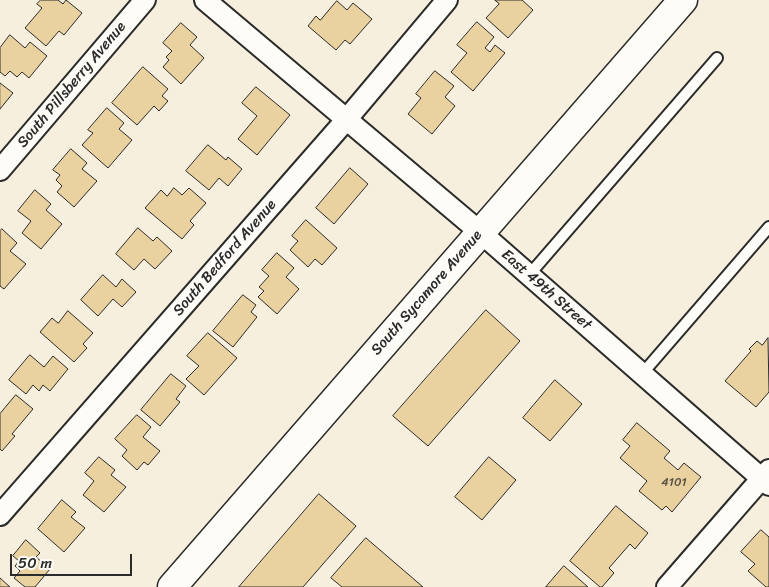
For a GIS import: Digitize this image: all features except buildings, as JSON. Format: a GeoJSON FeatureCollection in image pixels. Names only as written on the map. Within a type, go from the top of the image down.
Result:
{"type":"FeatureCollection","features":[{"type":"Feature","properties":{"kind":"main road","name":"South Sycamore Avenue"},"geometry":{"type":"LineString","coordinates":[[172,587],[683,0]]}},
{"type":"Feature","properties":{"kind":"street","name":"South Pillsberry Avenue"},"geometry":{"type":"LineString","coordinates":[[0,170],[145,0]]}},
{"type":"Feature","properties":{"kind":"street","name":"East 49th Street"},"geometry":{"type":"LineString","coordinates":[[205,0],[480,232],[642,374],[767,478]]}},
{"type":"Feature","properties":{"kind":"street","name":"South Bedford Avenue"},"geometry":{"type":"LineString","coordinates":[[0,514],[346,120],[447,0]]}},
{"type":"Feature","properties":{"kind":"street"},"geometry":{"type":"LineString","coordinates":[[667,587],[767,478]]}},
{"type":"Feature","properties":{"kind":"lane"},"geometry":{"type":"LineString","coordinates":[[529,275],[716,58]]}},
{"type":"Feature","properties":{"kind":"lane"},"geometry":{"type":"LineString","coordinates":[[642,374],[769,227]]}}]}
